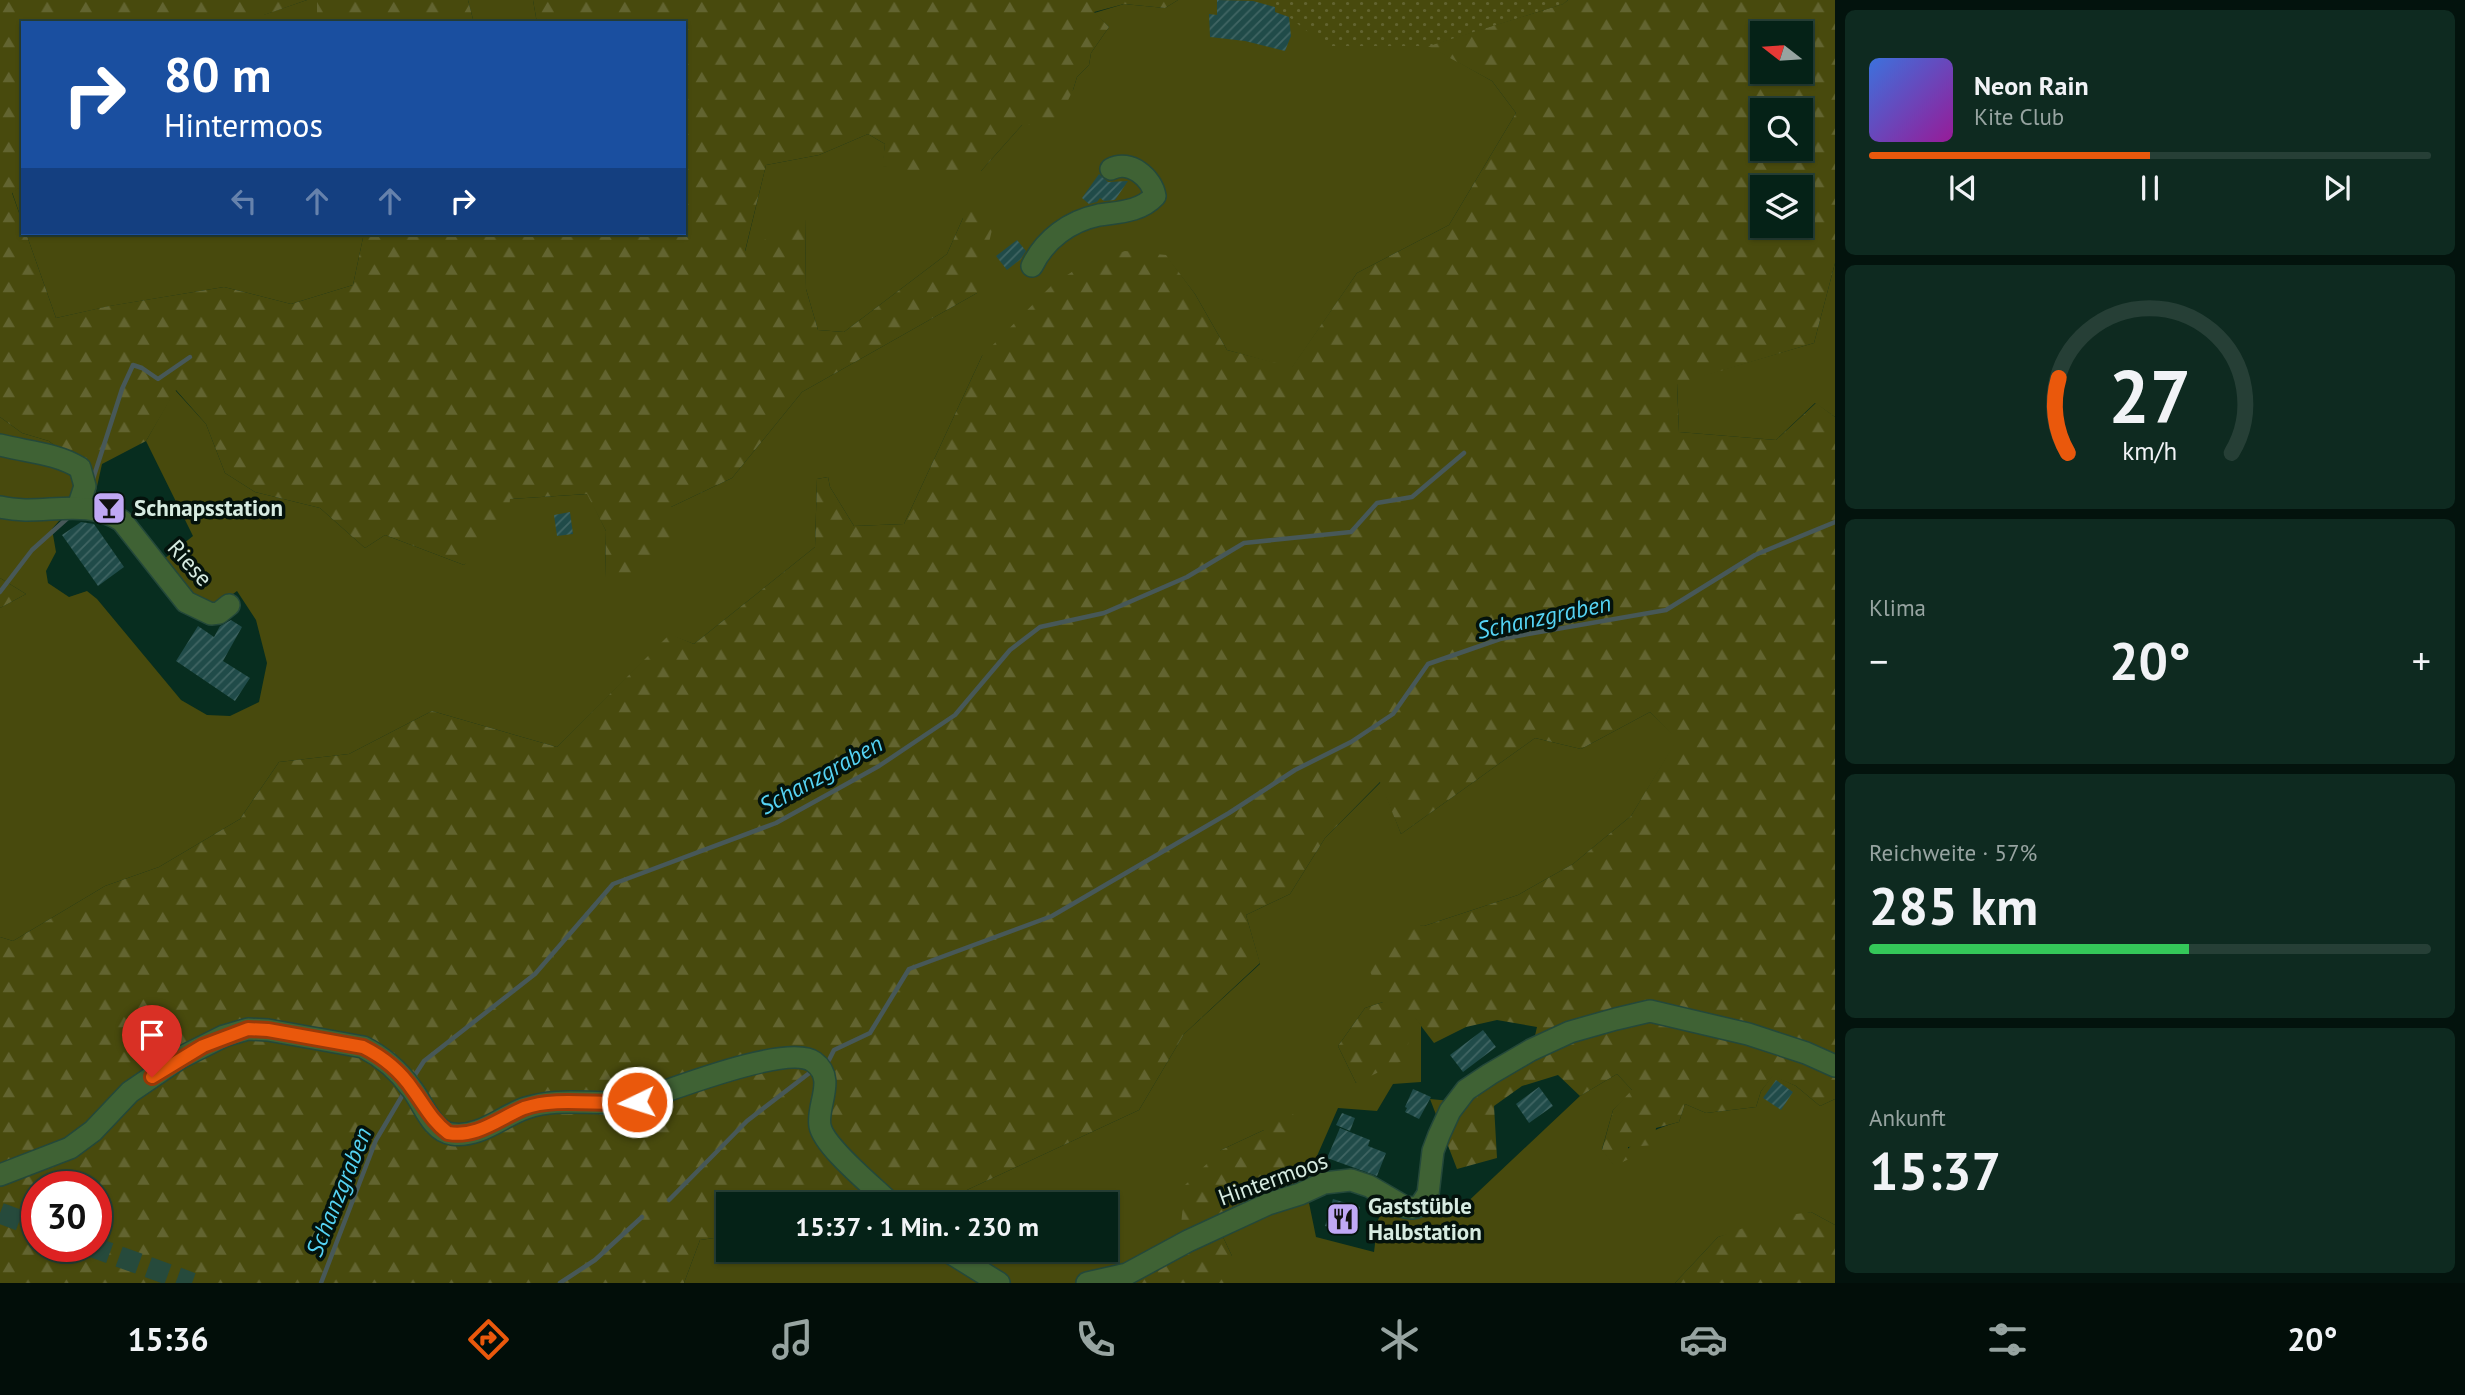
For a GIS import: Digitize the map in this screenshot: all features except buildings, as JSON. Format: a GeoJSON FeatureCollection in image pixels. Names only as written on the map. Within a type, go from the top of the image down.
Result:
{"type":"FeatureCollection","features":[{"type":"Feature","properties":{"kind":"street"},"geometry":{"type":"LineString","coordinates":[[1032,266],[1043,246],[1067,227],[1095,216],[1146,205],[1155,196],[1153,187],[1132,167],[1118,165],[1111,169]]}},
{"type":"Feature","properties":{"kind":"street"},"geometry":{"type":"LineString","coordinates":[[0,445],[47,454],[70,461],[80,468],[85,485],[78,507]]}},
{"type":"Feature","properties":{"kind":"street","name":"Riese"},"geometry":{"type":"LineString","coordinates":[[0,508],[78,507],[110,513],[122,521],[186,602],[211,614],[225,610],[229,604]]}},
{"type":"Feature","properties":{"kind":"street","name":"Hintermoos"},"geometry":{"type":"LineString","coordinates":[[1087,1283],[1127,1274],[1188,1241],[1268,1204],[1324,1183],[1351,1180],[1368,1186],[1405,1207],[1420,1206],[1428,1194],[1433,1151],[1443,1124],[1466,1090],[1531,1050],[1570,1032],[1616,1018],[1650,1011],[1748,1034],[1806,1053],[1835,1066]]}},
{"type":"Feature","properties":{"kind":"street"},"geometry":{"type":"LineString","coordinates":[[0,1175],[70,1148],[93,1131],[130,1092],[180,1058],[224,1036],[248,1029],[268,1030],[363,1047],[378,1054],[407,1083],[439,1126],[456,1135],[489,1127],[524,1108],[549,1102],[637,1102],[693,1081],[769,1060],[801,1057],[812,1060],[821,1067],[824,1075],[825,1088],[819,1120],[825,1139],[879,1192]]}},
{"type":"Feature","properties":{"kind":"street"},"geometry":{"type":"LineString","coordinates":[[965,1262],[999,1283]]}},
{"type":"Feature","properties":{"kind":"green space"},"geometry":{"type":"Polygon","coordinates":[[[0,0],[307,0],[264,15],[262,21],[21,21],[21,186],[12,193],[21,218],[21,235],[27,235],[56,318],[109,306],[224,287],[291,304],[353,285],[364,235],[686,235],[686,21],[537,21],[533,0],[1178,0],[1165,8],[1124,4],[1094,12],[1109,27],[1091,53],[1089,65],[1077,77],[1057,123],[1022,125],[981,171],[932,176],[882,166],[885,144],[868,134],[819,155],[766,165],[745,251],[805,217],[806,289],[818,330],[844,332],[947,254],[963,218],[980,204],[996,213],[977,293],[802,392],[732,478],[671,507],[676,542],[634,580],[605,578],[606,531],[587,494],[510,499],[508,521],[464,565],[385,535],[365,548],[320,508],[255,492],[225,473],[206,424],[176,390],[146,441],[102,464],[94,500],[79,498],[75,462],[49,441],[22,433],[0,417],[0,0]]]}},
{"type":"Feature","properties":{"kind":"green space"},"geometry":{"type":"Polygon","coordinates":[[[307,0],[317,0],[317,21],[262,21],[263,15],[307,0]]]}},
{"type":"Feature","properties":{"kind":"green space"},"geometry":{"type":"Polygon","coordinates":[[[317,0],[468,0],[473,21],[317,21],[317,0]]]}},
{"type":"Feature","properties":{"kind":"green space"},"geometry":{"type":"Polygon","coordinates":[[[468,0],[533,0],[537,21],[473,21],[468,0]]]}},
{"type":"Feature","properties":{"kind":"green space"},"geometry":{"type":"Polygon","coordinates":[[[1178,0],[1568,0],[1563,4],[1430,46],[1492,81],[1516,113],[1449,225],[1357,273],[1292,368],[1227,350],[1195,294],[1165,255],[982,356],[904,524],[854,526],[830,487],[828,477],[817,479],[815,547],[694,644],[670,635],[557,747],[432,711],[349,754],[279,762],[240,819],[159,867],[105,886],[13,941],[0,937],[0,608],[26,594],[0,578],[0,417],[22,433],[49,441],[75,463],[79,498],[52,529],[56,552],[46,571],[48,583],[69,597],[87,591],[97,599],[181,700],[207,715],[230,716],[259,702],[267,663],[256,620],[237,591],[221,603],[208,606],[195,599],[164,559],[193,536],[146,441],[175,390],[206,424],[225,473],[255,492],[320,508],[365,548],[385,535],[464,565],[510,499],[588,494],[606,531],[605,578],[671,507],[732,478],[802,392],[977,293],[963,218],[947,254],[844,332],[818,330],[806,289],[805,218],[745,252],[766,165],[819,155],[868,134],[885,144],[883,166],[981,171],[1022,125],[1073,90],[1077,77],[1089,65],[1091,53],[1109,27],[1094,13],[1124,4],[1165,8],[1178,0]]]}},
{"type":"Feature","properties":{"kind":"green space"},"geometry":{"type":"Polygon","coordinates":[[[1263,0],[1567,0],[1563,4],[1429,46],[1326,46],[1289,17],[1275,12],[1274,7],[1263,0]]]}},
{"type":"Feature","properties":{"kind":"green space"},"geometry":{"type":"Polygon","coordinates":[[[1568,0],[1835,0],[1835,263],[1814,343],[1677,384],[1679,432],[1776,440],[1816,403],[1835,417],[1835,1099],[1820,1106],[1796,1086],[1773,1076],[1761,1091],[1756,1107],[1706,1113],[1685,1104],[1679,1122],[1656,1128],[1654,1145],[1628,1147],[1629,1159],[1614,1166],[1602,1150],[1613,1110],[1632,1090],[1617,1074],[1580,1096],[1558,1075],[1522,1086],[1494,1106],[1497,1158],[1457,1169],[1430,1099],[1461,1102],[1530,1057],[1537,1027],[1497,1020],[1466,1027],[1434,1043],[1415,1018],[1404,1060],[1356,1083],[1338,1046],[1365,1008],[1383,1002],[1369,969],[1415,924],[1424,926],[1518,895],[1573,864],[1631,816],[1677,739],[1650,712],[1581,749],[1535,738],[1401,834],[1380,782],[1325,838],[1290,894],[1246,915],[1260,963],[1184,1034],[1139,1110],[963,1192],[716,1192],[716,1238],[700,1240],[684,1283],[0,1283],[0,937],[13,941],[105,886],[159,867],[240,819],[279,762],[349,754],[432,711],[557,747],[670,634],[694,644],[815,547],[817,479],[828,477],[830,487],[854,526],[904,524],[982,356],[1052,285],[1084,264],[1125,251],[1166,255],[1195,294],[1227,350],[1292,367],[1357,273],[1449,225],[1516,113],[1492,81],[1428,46],[1563,4],[1568,0]]]}},
{"type":"Feature","properties":{"kind":"green space"},"geometry":{"type":"Polygon","coordinates":[[[21,186],[21,218],[12,192],[21,186]]]}},
{"type":"Feature","properties":{"kind":"green space"},"geometry":{"type":"Polygon","coordinates":[[[27,235],[364,235],[353,285],[291,304],[224,287],[56,318],[27,235]]]}},
{"type":"Feature","properties":{"kind":"green space"},"geometry":{"type":"Polygon","coordinates":[[[1835,263],[1835,417],[1815,403],[1776,440],[1679,432],[1677,383],[1814,343],[1835,263]]]}},
{"type":"Feature","properties":{"kind":"green space"},"geometry":{"type":"Polygon","coordinates":[[[0,578],[26,594],[0,608],[0,578]]]}},
{"type":"Feature","properties":{"kind":"green space"},"geometry":{"type":"Polygon","coordinates":[[[1650,712],[1678,739],[1631,816],[1573,864],[1518,895],[1424,926],[1415,925],[1383,1002],[1365,1008],[1338,1046],[1356,1083],[1415,1017],[1421,1025],[1421,1082],[1393,1084],[1377,1111],[1338,1108],[1310,1172],[1308,1198],[1316,1237],[1374,1252],[1378,1220],[1384,1207],[1390,1206],[1417,1216],[1433,1209],[1460,1209],[1580,1096],[1617,1074],[1633,1091],[1613,1110],[1602,1149],[1614,1165],[1642,1137],[1679,1122],[1685,1104],[1706,1113],[1756,1107],[1761,1091],[1773,1075],[1796,1086],[1820,1106],[1835,1099],[1835,1225],[1811,1212],[1718,1237],[1675,1283],[1232,1283],[1232,1256],[1222,1235],[1239,1189],[1286,1166],[1264,1130],[1221,1150],[1179,1245],[1085,1283],[684,1283],[700,1240],[716,1238],[716,1262],[1118,1262],[1118,1192],[963,1192],[1139,1110],[1184,1034],[1260,964],[1246,915],[1290,894],[1325,838],[1381,782],[1401,834],[1535,738],[1581,749],[1650,712]]]}},
{"type":"Feature","properties":{"kind":"green space"},"geometry":{"type":"Polygon","coordinates":[[[1281,1104],[1296,1117],[1286,1166],[1239,1189],[1222,1235],[1232,1256],[1232,1283],[1085,1283],[1179,1245],[1185,1185],[1221,1150],[1264,1130],[1281,1104]]]}},
{"type":"Feature","properties":{"kind":"green space"},"geometry":{"type":"Polygon","coordinates":[[[1811,1212],[1835,1225],[1835,1283],[1675,1283],[1718,1237],[1775,1217],[1811,1212]]]}},
{"type":"Feature","properties":{"kind":"waterway"},"geometry":{"type":"LineString","coordinates":[[92,482],[122,389],[133,365],[158,379],[190,357]]}},
{"type":"Feature","properties":{"kind":"waterway","name":"Schanzgraben"},"geometry":{"type":"LineString","coordinates":[[413,1078],[424,1061],[535,974],[613,884],[776,823],[879,766],[955,715],[1010,650],[1040,627],[1104,613],[1187,577],[1244,543],[1351,532],[1377,503],[1412,497],[1464,453]]}},
{"type":"Feature","properties":{"kind":"waterway"},"geometry":{"type":"LineString","coordinates":[[0,592],[32,550],[71,515]]}},
{"type":"Feature","properties":{"kind":"waterway","name":"Schanzgraben"},"geometry":{"type":"LineString","coordinates":[[829,1060],[834,1050],[870,1033],[909,969],[1052,916],[1229,813],[1295,770],[1351,742],[1393,714],[1428,664],[1500,639],[1666,610],[1755,555],[1835,522]]}},
{"type":"Feature","properties":{"kind":"waterway","name":"Schanzgraben"},"geometry":{"type":"LineString","coordinates":[[669,1200],[747,1121],[812,1071]]}},
{"type":"Feature","properties":{"kind":"waterway","name":"Schanzgraben"},"geometry":{"type":"LineString","coordinates":[[321,1283],[376,1140],[405,1091]]}},
{"type":"Feature","properties":{"kind":"waterway","name":"Schanzgraben"},"geometry":{"type":"LineString","coordinates":[[560,1283],[595,1260],[642,1217]]}},
{"type":"Feature","properties":{"kind":"tunnel"},"geometry":{"type":"LineString","coordinates":[[0,1213],[21,1221]]}},
{"type":"Feature","properties":{"kind":"tunnel"},"geometry":{"type":"LineString","coordinates":[[112,1254],[192,1283]]}},
{"type":"Feature","properties":{"kind":"place","name":"Schnapsstation"},"geometry":{"type":"Point","coordinates":[109,508]}},
{"type":"Feature","properties":{"kind":"place","name":"Gaststüble Halbstation"},"geometry":{"type":"Point","coordinates":[1343,1219]}},
{"type":"Feature","properties":{"kind":"route"},"geometry":{"type":"LineString","coordinates":[[152,1077],[180,1058],[224,1036],[248,1029],[268,1030],[363,1047],[378,1054],[413,1089],[426,1112],[439,1126],[456,1135],[489,1127],[524,1108],[549,1102],[637,1102]]}}]}
